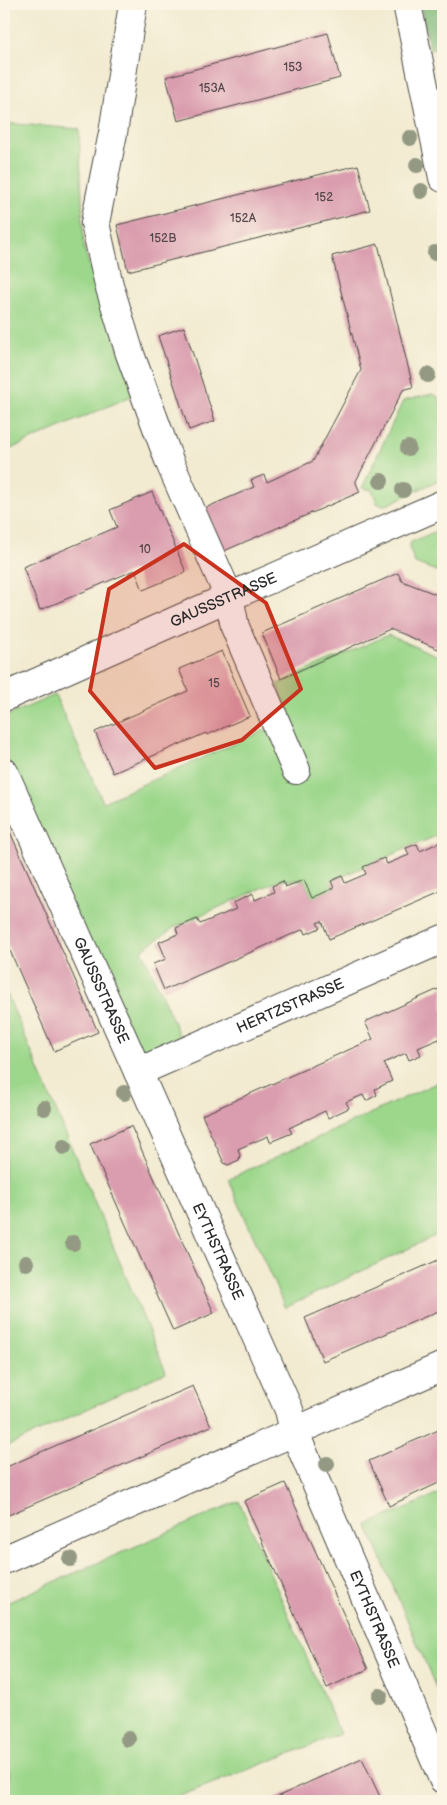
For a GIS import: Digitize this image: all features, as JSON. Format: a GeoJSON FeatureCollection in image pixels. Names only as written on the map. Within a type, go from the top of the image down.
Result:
{"type":"FeatureCollection","features":[{"type":"Feature","properties":{"kind":"street"},"geometry":{"type":"LineString","coordinates":[[133,4],[113,133],[95,223],[109,285],[130,354],[170,463],[229,597],[235,627],[296,770]]}},
{"type":"Feature","properties":{"kind":"street"},"geometry":{"type":"LineString","coordinates":[[407,4],[443,178]]}},
{"type":"Feature","properties":{"kind":"street","name":"GAUSSSTRASSE"},"geometry":{"type":"LineString","coordinates":[[4,697],[443,504]]}},
{"type":"Feature","properties":{"kind":"street","name":"GAUSSSTRASSE"},"geometry":{"type":"LineString","coordinates":[[4,772],[138,1072]]}},
{"type":"Feature","properties":{"kind":"street","name":"HERTZSTRASSE"},"geometry":{"type":"LineString","coordinates":[[138,1072],[443,939]]}},
{"type":"Feature","properties":{"kind":"street","name":"EYTHSTRASSE"},"geometry":{"type":"LineString","coordinates":[[138,1072],[289,1410],[294,1431],[443,1779]]}},
{"type":"Feature","properties":{"kind":"street"},"geometry":{"type":"LineString","coordinates":[[4,1560],[443,1366]]}},
{"type":"Feature","properties":{"kind":"highlighted area"},"geometry":{"type":"Polygon","coordinates":[[[184,544],[266,603],[301,689],[242,740],[155,768],[90,691],[109,589],[184,544]]]}},
{"type":"Feature","properties":{"kind":"green space"},"geometry":{"type":"Polygon","coordinates":[[[420,4],[443,4],[443,47],[430,50],[420,4]]]}},
{"type":"Feature","properties":{"kind":"green space"},"geometry":{"type":"Polygon","coordinates":[[[4,123],[79,129],[84,249],[134,395],[4,452],[4,123]]]}},
{"type":"Feature","properties":{"kind":"green space"},"geometry":{"type":"Polygon","coordinates":[[[432,394],[438,397],[443,410],[443,478],[387,505],[381,505],[377,503],[372,490],[362,488],[403,401],[432,394]]]}},
{"type":"Feature","properties":{"kind":"green space"},"geometry":{"type":"Polygon","coordinates":[[[443,528],[443,560],[439,572],[415,563],[409,547],[411,542],[443,528]]]}},
{"type":"Feature","properties":{"kind":"green space"},"geometry":{"type":"Polygon","coordinates":[[[388,635],[443,658],[443,833],[331,881],[334,888],[312,898],[304,880],[283,880],[271,884],[175,927],[142,950],[180,1037],[138,1056],[4,752],[4,717],[55,695],[103,802],[292,718],[277,684],[388,635]]]}},
{"type":"Feature","properties":{"kind":"green space"},"geometry":{"type":"Polygon","coordinates":[[[4,987],[166,1372],[4,1448],[4,987]]]}},
{"type":"Feature","properties":{"kind":"green space"},"geometry":{"type":"Polygon","coordinates":[[[443,1080],[443,1232],[285,1308],[228,1179],[443,1080]]]}},
{"type":"Feature","properties":{"kind":"green space"},"geometry":{"type":"Polygon","coordinates":[[[443,1492],[443,1702],[442,1702],[367,1525],[443,1492]]]}},
{"type":"Feature","properties":{"kind":"green space"},"geometry":{"type":"Polygon","coordinates":[[[239,1501],[340,1734],[167,1801],[4,1801],[4,1781],[10,1777],[4,1756],[4,1604],[239,1501]]]}},
{"type":"Feature","properties":{"kind":"building"},"geometry":{"type":"Polygon","coordinates":[[[328,33],[340,78],[178,121],[166,77],[328,33]]]}},
{"type":"Feature","properties":{"kind":"building"},"geometry":{"type":"Polygon","coordinates":[[[358,165],[370,210],[128,271],[117,225],[358,165]]]}},
{"type":"Feature","properties":{"kind":"building"},"geometry":{"type":"Polygon","coordinates":[[[378,244],[413,387],[403,390],[356,481],[360,492],[224,551],[205,508],[254,487],[251,480],[264,475],[267,482],[313,461],[361,370],[332,256],[378,244]]]}},
{"type":"Feature","properties":{"kind":"building"},"geometry":{"type":"Polygon","coordinates":[[[184,327],[215,421],[189,430],[158,336],[184,327]]]}},
{"type":"Feature","properties":{"kind":"building"},"geometry":{"type":"Polygon","coordinates":[[[152,492],[186,572],[143,590],[135,570],[40,610],[23,567],[117,527],[110,510],[152,492]]]}},
{"type":"Feature","properties":{"kind":"building"},"geometry":{"type":"Polygon","coordinates":[[[398,573],[402,581],[443,597],[443,651],[390,629],[281,679],[262,633],[398,573]]]}},
{"type":"Feature","properties":{"kind":"building"},"geometry":{"type":"Polygon","coordinates":[[[222,651],[250,716],[113,773],[95,732],[188,691],[179,669],[222,651]]]}},
{"type":"Feature","properties":{"kind":"building"},"geometry":{"type":"Polygon","coordinates":[[[4,818],[98,1032],[54,1051],[4,937],[4,818]]]}},
{"type":"Feature","properties":{"kind":"building"},"geometry":{"type":"Polygon","coordinates":[[[443,841],[443,890],[329,939],[322,921],[317,923],[320,928],[306,934],[304,929],[164,990],[153,964],[166,959],[159,942],[178,934],[176,928],[197,919],[200,924],[236,909],[233,903],[253,894],[255,900],[274,892],[272,886],[283,881],[285,887],[304,880],[312,898],[334,888],[331,881],[342,876],[345,883],[366,874],[363,867],[384,858],[387,864],[409,855],[406,848],[417,844],[420,851],[443,841]]]}},
{"type":"Feature","properties":{"kind":"building"},"geometry":{"type":"Polygon","coordinates":[[[443,987],[443,1047],[439,1039],[418,1048],[421,1055],[409,1060],[406,1053],[384,1063],[392,1081],[375,1089],[377,1095],[366,1101],[363,1095],[346,1102],[349,1108],[328,1118],[325,1111],[289,1128],[292,1133],[270,1142],[268,1136],[238,1149],[239,1160],[228,1165],[224,1163],[202,1115],[373,1039],[365,1022],[443,987]]]}},
{"type":"Feature","properties":{"kind":"building"},"geometry":{"type":"Polygon","coordinates":[[[131,1126],[214,1313],[173,1331],[90,1144],[131,1126]]]}},
{"type":"Feature","properties":{"kind":"building"},"geometry":{"type":"Polygon","coordinates":[[[443,1258],[443,1309],[323,1361],[305,1318],[443,1258]]]}},
{"type":"Feature","properties":{"kind":"building"},"geometry":{"type":"Polygon","coordinates":[[[193,1386],[211,1426],[4,1517],[4,1468],[193,1386]]]}},
{"type":"Feature","properties":{"kind":"building"},"geometry":{"type":"Polygon","coordinates":[[[443,1428],[443,1481],[389,1506],[369,1461],[443,1428]]]}},
{"type":"Feature","properties":{"kind":"building"},"geometry":{"type":"Polygon","coordinates":[[[285,1483],[368,1669],[327,1688],[244,1501],[285,1483]]]}},
{"type":"Feature","properties":{"kind":"building"},"geometry":{"type":"Polygon","coordinates":[[[362,1758],[381,1799],[376,1801],[268,1801],[362,1758]]]}}]}
